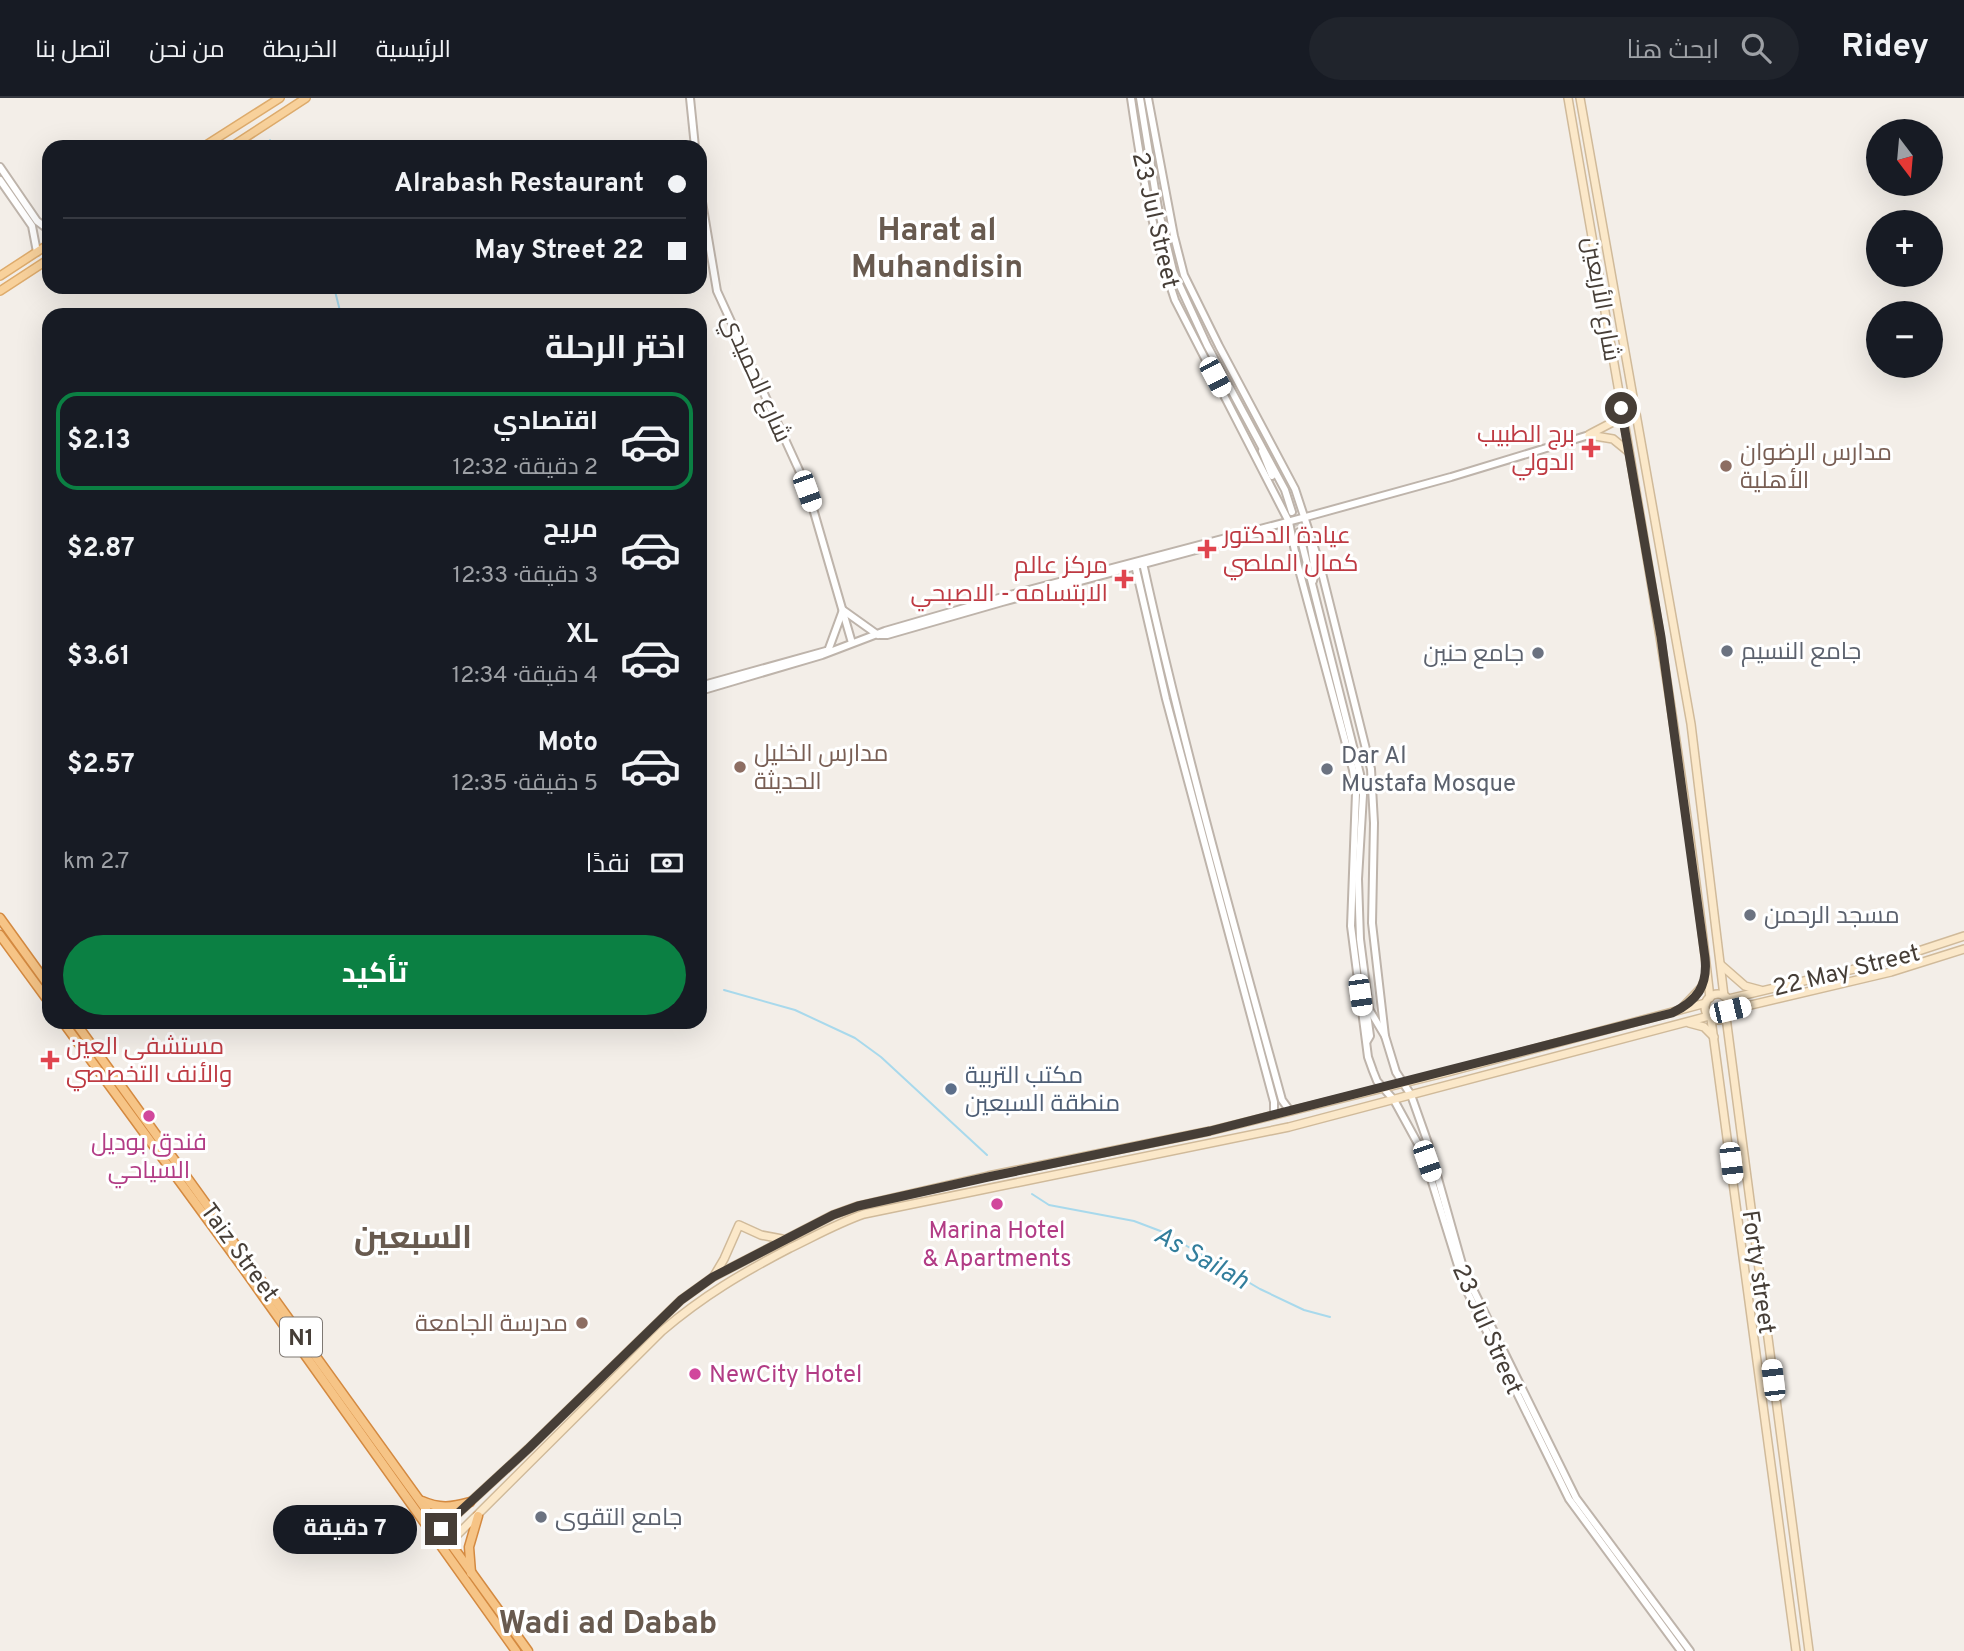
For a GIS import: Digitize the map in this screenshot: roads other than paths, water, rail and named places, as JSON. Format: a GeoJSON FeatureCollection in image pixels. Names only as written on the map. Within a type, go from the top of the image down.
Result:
{"type":"FeatureCollection","features":[{"type":"Feature","properties":{"kind":"highway"},"geometry":{"type":"LineString","coordinates":[[0,918],[42,976]]}},
{"type":"Feature","properties":{"kind":"highway"},"geometry":{"type":"LineString","coordinates":[[0,935],[42,992]]}},
{"type":"Feature","properties":{"kind":"highway","name":"Taiz Street"},"geometry":{"type":"LineString","coordinates":[[68,1029],[516,1651]]}},
{"type":"Feature","properties":{"kind":"highway","name":"Taiz Street"},"geometry":{"type":"LineString","coordinates":[[80,1029],[420,1499],[471,1576],[528,1651]]}},
{"type":"Feature","properties":{"kind":"highway"},"geometry":{"type":"LineString","coordinates":[[420,1499],[440,1507],[454,1507],[470,1502]]}},
{"type":"Feature","properties":{"kind":"highway"},"geometry":{"type":"LineString","coordinates":[[471,1576],[468,1547],[478,1517]]}},
{"type":"Feature","properties":{"kind":"main road"},"geometry":{"type":"LineString","coordinates":[[214,140],[280,98]]}},
{"type":"Feature","properties":{"kind":"main road"},"geometry":{"type":"LineString","coordinates":[[242,140],[306,98]]}},
{"type":"Feature","properties":{"kind":"main road","name":"شارع الأربعين"},"geometry":{"type":"LineString","coordinates":[[1568,98],[1655,597],[1696,878],[1708,1001]]}},
{"type":"Feature","properties":{"kind":"main road","name":"شارع الأربعين"},"geometry":{"type":"LineString","coordinates":[[1580,98],[1691,724],[1726,998]]}},
{"type":"Feature","properties":{"kind":"main road"},"geometry":{"type":"LineString","coordinates":[[0,276],[42,249]]}},
{"type":"Feature","properties":{"kind":"main road"},"geometry":{"type":"LineString","coordinates":[[37,252],[42,256]]}},
{"type":"Feature","properties":{"kind":"main road"},"geometry":{"type":"LineString","coordinates":[[0,291],[42,263]]}},
{"type":"Feature","properties":{"kind":"main road"},"geometry":{"type":"LineString","coordinates":[[1589,435],[1613,422],[1621,408]]}},
{"type":"Feature","properties":{"kind":"main road"},"geometry":{"type":"LineString","coordinates":[[1589,435],[1613,439],[1629,452]]}},
{"type":"Feature","properties":{"kind":"main road"},"geometry":{"type":"LineString","coordinates":[[1655,597],[1668,595]]}},
{"type":"Feature","properties":{"kind":"main road"},"geometry":{"type":"LineString","coordinates":[[1696,878],[1709,877]]}},
{"type":"Feature","properties":{"kind":"main road","name":"22 May Street"},"geometry":{"type":"LineString","coordinates":[[1726,998],[1888,961],[1964,936]]}},
{"type":"Feature","properties":{"kind":"main road","name":"22 May Street"},"geometry":{"type":"LineString","coordinates":[[1728,1014],[1891,972],[1964,949]]}},
{"type":"Feature","properties":{"kind":"main road"},"geometry":{"type":"LineString","coordinates":[[1888,961],[1891,972]]}},
{"type":"Feature","properties":{"kind":"main road"},"geometry":{"type":"LineString","coordinates":[[1720,965],[1745,986],[1763,990]]}},
{"type":"Feature","properties":{"kind":"main road"},"geometry":{"type":"LineString","coordinates":[[1672,1013],[1687,1006],[1707,975]]}},
{"type":"Feature","properties":{"kind":"main road"},"geometry":{"type":"LineString","coordinates":[[441,1529],[529,1448],[681,1300],[713,1277],[833,1215],[858,1206],[988,1177],[1210,1131],[1672,1013],[1718,995],[1726,998],[1728,1014],[1720,1020],[1710,1017],[1681,1022],[1289,1127],[864,1214],[839,1223],[754,1266],[688,1309],[662,1331],[450,1542]]}},
{"type":"Feature","properties":{"kind":"main road"},"geometry":{"type":"LineString","coordinates":[[1708,1001],[1705,1010],[1710,1017]]}},
{"type":"Feature","properties":{"kind":"main road","name":"Forty street"},"geometry":{"type":"LineString","coordinates":[[1728,1014],[1809,1651]]}},
{"type":"Feature","properties":{"kind":"main road","name":"Forty street"},"geometry":{"type":"LineString","coordinates":[[1710,1017],[1716,1041],[1796,1651]]}},
{"type":"Feature","properties":{"kind":"main road"},"geometry":{"type":"LineString","coordinates":[[1681,1022],[1704,1027],[1716,1041]]}},
{"type":"Feature","properties":{"kind":"main road"},"geometry":{"type":"LineString","coordinates":[[1018,1171],[1031,1180]]}},
{"type":"Feature","properties":{"kind":"main road"},"geometry":{"type":"LineString","coordinates":[[988,1177],[1008,1184]]}},
{"type":"Feature","properties":{"kind":"main road"},"geometry":{"type":"LineString","coordinates":[[713,1277],[739,1225],[761,1235],[785,1239]]}},
{"type":"Feature","properties":{"kind":"main road"},"geometry":{"type":"LineString","coordinates":[[749,1257],[754,1266]]}},
{"type":"Feature","properties":{"kind":"main road"},"geometry":{"type":"LineString","coordinates":[[1754,1332],[1767,1330]]}},
{"type":"Feature","properties":{"kind":"main road"},"geometry":{"type":"LineString","coordinates":[[593,1384],[601,1392]]}},
{"type":"Feature","properties":{"kind":"main road"},"geometry":{"type":"LineString","coordinates":[[529,1448],[536,1455]]}},
{"type":"Feature","properties":{"kind":"main road"},"geometry":{"type":"LineString","coordinates":[[1779,1519],[1791,1516]]}},
{"type":"Feature","properties":{"kind":"street"},"geometry":{"type":"LineString","coordinates":[[690,98],[694,140]]}},
{"type":"Feature","properties":{"kind":"street","name":"23 Jul Street"},"geometry":{"type":"LineString","coordinates":[[1130,98],[1162,262],[1175,300],[1296,535],[1298,566],[1353,770],[1356,793],[1350,926],[1368,1056],[1377,1081],[1394,1100],[1427,1161],[1466,1284],[1576,1498],[1690,1651]]}},
{"type":"Feature","properties":{"kind":"street"},"geometry":{"type":"LineString","coordinates":[[1140,98],[1158,208],[1173,271],[1207,345],[1285,490],[1292,512]]}},
{"type":"Feature","properties":{"kind":"street"},"geometry":{"type":"LineString","coordinates":[[1148,98],[1184,275],[1295,489]]}},
{"type":"Feature","properties":{"kind":"street"},"geometry":{"type":"LineString","coordinates":[[0,167],[42,225]]}},
{"type":"Feature","properties":{"kind":"street"},"geometry":{"type":"LineString","coordinates":[[0,180],[32,226],[37,252]]}},
{"type":"Feature","properties":{"kind":"street","name":"شارع الحميدي"},"geometry":{"type":"LineString","coordinates":[[707,232],[717,291],[799,470],[852,643]]}},
{"type":"Feature","properties":{"kind":"street"},"geometry":{"type":"LineString","coordinates":[[1173,271],[1175,240]]}},
{"type":"Feature","properties":{"kind":"street"},"geometry":{"type":"LineString","coordinates":[[1187,302],[1186,313],[1196,334],[1198,346]]}},
{"type":"Feature","properties":{"kind":"street"},"geometry":{"type":"LineString","coordinates":[[707,687],[822,655],[852,643],[1006,596],[1223,537],[1290,522],[1589,435]]}},
{"type":"Feature","properties":{"kind":"street"},"geometry":{"type":"LineString","coordinates":[[1261,442],[1274,454],[1286,480],[1295,489]]}},
{"type":"Feature","properties":{"kind":"street"},"geometry":{"type":"LineString","coordinates":[[1261,442],[1264,459],[1278,497]]}},
{"type":"Feature","properties":{"kind":"street","name":"23 Jul Street"},"geometry":{"type":"LineString","coordinates":[[1295,489],[1311,535],[1371,769],[1374,813],[1372,923],[1385,1036],[1396,1072],[1411,1095],[1428,1143],[1466,1284]]}},
{"type":"Feature","properties":{"kind":"street"},"geometry":{"type":"LineString","coordinates":[[828,651],[843,610],[878,635],[887,635],[1259,533],[1266,528]]}},
{"type":"Feature","properties":{"kind":"street"},"geometry":{"type":"LineString","coordinates":[[1296,535],[1305,574],[1312,584],[1361,784],[1360,939],[1369,1009],[1385,1036]]}},
{"type":"Feature","properties":{"kind":"street"},"geometry":{"type":"LineString","coordinates":[[1311,535],[1315,572],[1312,584]]}},
{"type":"Feature","properties":{"kind":"street"},"geometry":{"type":"LineString","coordinates":[[1139,564],[1162,648],[1214,880],[1239,958],[1278,1101],[1274,1115]]}},
{"type":"Feature","properties":{"kind":"street"},"geometry":{"type":"LineString","coordinates":[[1139,564],[1154,650],[1222,879],[1239,958]]}},
{"type":"Feature","properties":{"kind":"street"},"geometry":{"type":"LineString","coordinates":[[1154,650],[1162,648]]}},
{"type":"Feature","properties":{"kind":"street"},"geometry":{"type":"LineString","coordinates":[[1214,880],[1222,879]]}},
{"type":"Feature","properties":{"kind":"street"},"geometry":{"type":"LineString","coordinates":[[1367,1041],[1370,1036],[1367,1014],[1369,1009]]}},
{"type":"Feature","properties":{"kind":"street"},"geometry":{"type":"LineString","coordinates":[[1278,1101],[1290,1111]]}},
{"type":"Feature","properties":{"kind":"street","name":"23 Jul Street"},"geometry":{"type":"LineString","coordinates":[[1553,1456],[1569,1499],[1681,1651]]}},
{"type":"Feature","properties":{"kind":"waterway","name":"As Sailah"},"geometry":{"type":"LineString","coordinates":[[336,294],[339,308]]}},
{"type":"Feature","properties":{"kind":"waterway","name":"As Sailah"},"geometry":{"type":"LineString","coordinates":[[724,990],[795,1010],[855,1038],[881,1057],[987,1155]]}},
{"type":"Feature","properties":{"kind":"waterway","name":"As Sailah"},"geometry":{"type":"LineString","coordinates":[[1032,1194],[1049,1205],[1134,1221],[1163,1232],[1260,1289],[1304,1310],[1330,1317]]}},
{"type":"Feature","properties":{"kind":"tunnel"},"geometry":{"type":"LineString","coordinates":[[1292,512],[1299,532]]}},
{"type":"Feature","properties":{"kind":"place","name":"برج الطبيب الدولي"},"geometry":{"type":"Point","coordinates":[1591,448]}},
{"type":"Feature","properties":{"kind":"place","name":"مدارس الرضوان الأهلية"},"geometry":{"type":"Point","coordinates":[1726,466]}},
{"type":"Feature","properties":{"kind":"place","name":"عيادة الدكتور كمال الملصي"},"geometry":{"type":"Point","coordinates":[1207,549]}},
{"type":"Feature","properties":{"kind":"place","name":"مركز عالم الابتسامه - الاصبحي"},"geometry":{"type":"Point","coordinates":[1124,579]}},
{"type":"Feature","properties":{"kind":"place","name":"جامع النسيم"},"geometry":{"type":"Point","coordinates":[1727,651]}},
{"type":"Feature","properties":{"kind":"place","name":"جامع حنين"},"geometry":{"type":"Point","coordinates":[1538,653]}},
{"type":"Feature","properties":{"kind":"place","name":"مدارس الخليل الحديثة"},"geometry":{"type":"Point","coordinates":[740,767]}},
{"type":"Feature","properties":{"kind":"place","name":"Dar Al Mustafa Mosque"},"geometry":{"type":"Point","coordinates":[1327,769]}},
{"type":"Feature","properties":{"kind":"place","name":"مسجد الرحمن"},"geometry":{"type":"Point","coordinates":[1750,915]}},
{"type":"Feature","properties":{"kind":"place","name":"مستشفى العين والأنف التخصصي"},"geometry":{"type":"Point","coordinates":[50,1060]}},
{"type":"Feature","properties":{"kind":"place","name":"مكتب التربية منطقة السبعين"},"geometry":{"type":"Point","coordinates":[951,1089]}},
{"type":"Feature","properties":{"kind":"place","name":"فندق بوديل السياحي"},"geometry":{"type":"Point","coordinates":[149,1116]}},
{"type":"Feature","properties":{"kind":"place","name":"Marina Hotel & Apartments"},"geometry":{"type":"Point","coordinates":[997,1204]}},
{"type":"Feature","properties":{"kind":"place","name":"مدرسة الجامعة"},"geometry":{"type":"Point","coordinates":[582,1323]}},
{"type":"Feature","properties":{"kind":"place","name":"NewCity Hotel"},"geometry":{"type":"Point","coordinates":[695,1374]}},
{"type":"Feature","properties":{"kind":"place","name":"جامع التقوى"},"geometry":{"type":"Point","coordinates":[541,1517]}},
{"type":"Feature","properties":{"kind":"district","name":"Harat al Muhandisin"},"geometry":{"type":"Point","coordinates":[937,248]}},
{"type":"Feature","properties":{"kind":"district","name":"السبعين"},"geometry":{"type":"Point","coordinates":[413,1237]}},
{"type":"Feature","properties":{"kind":"district","name":"Wadi ad Dabab"},"geometry":{"type":"Point","coordinates":[608,1622]}}]}
